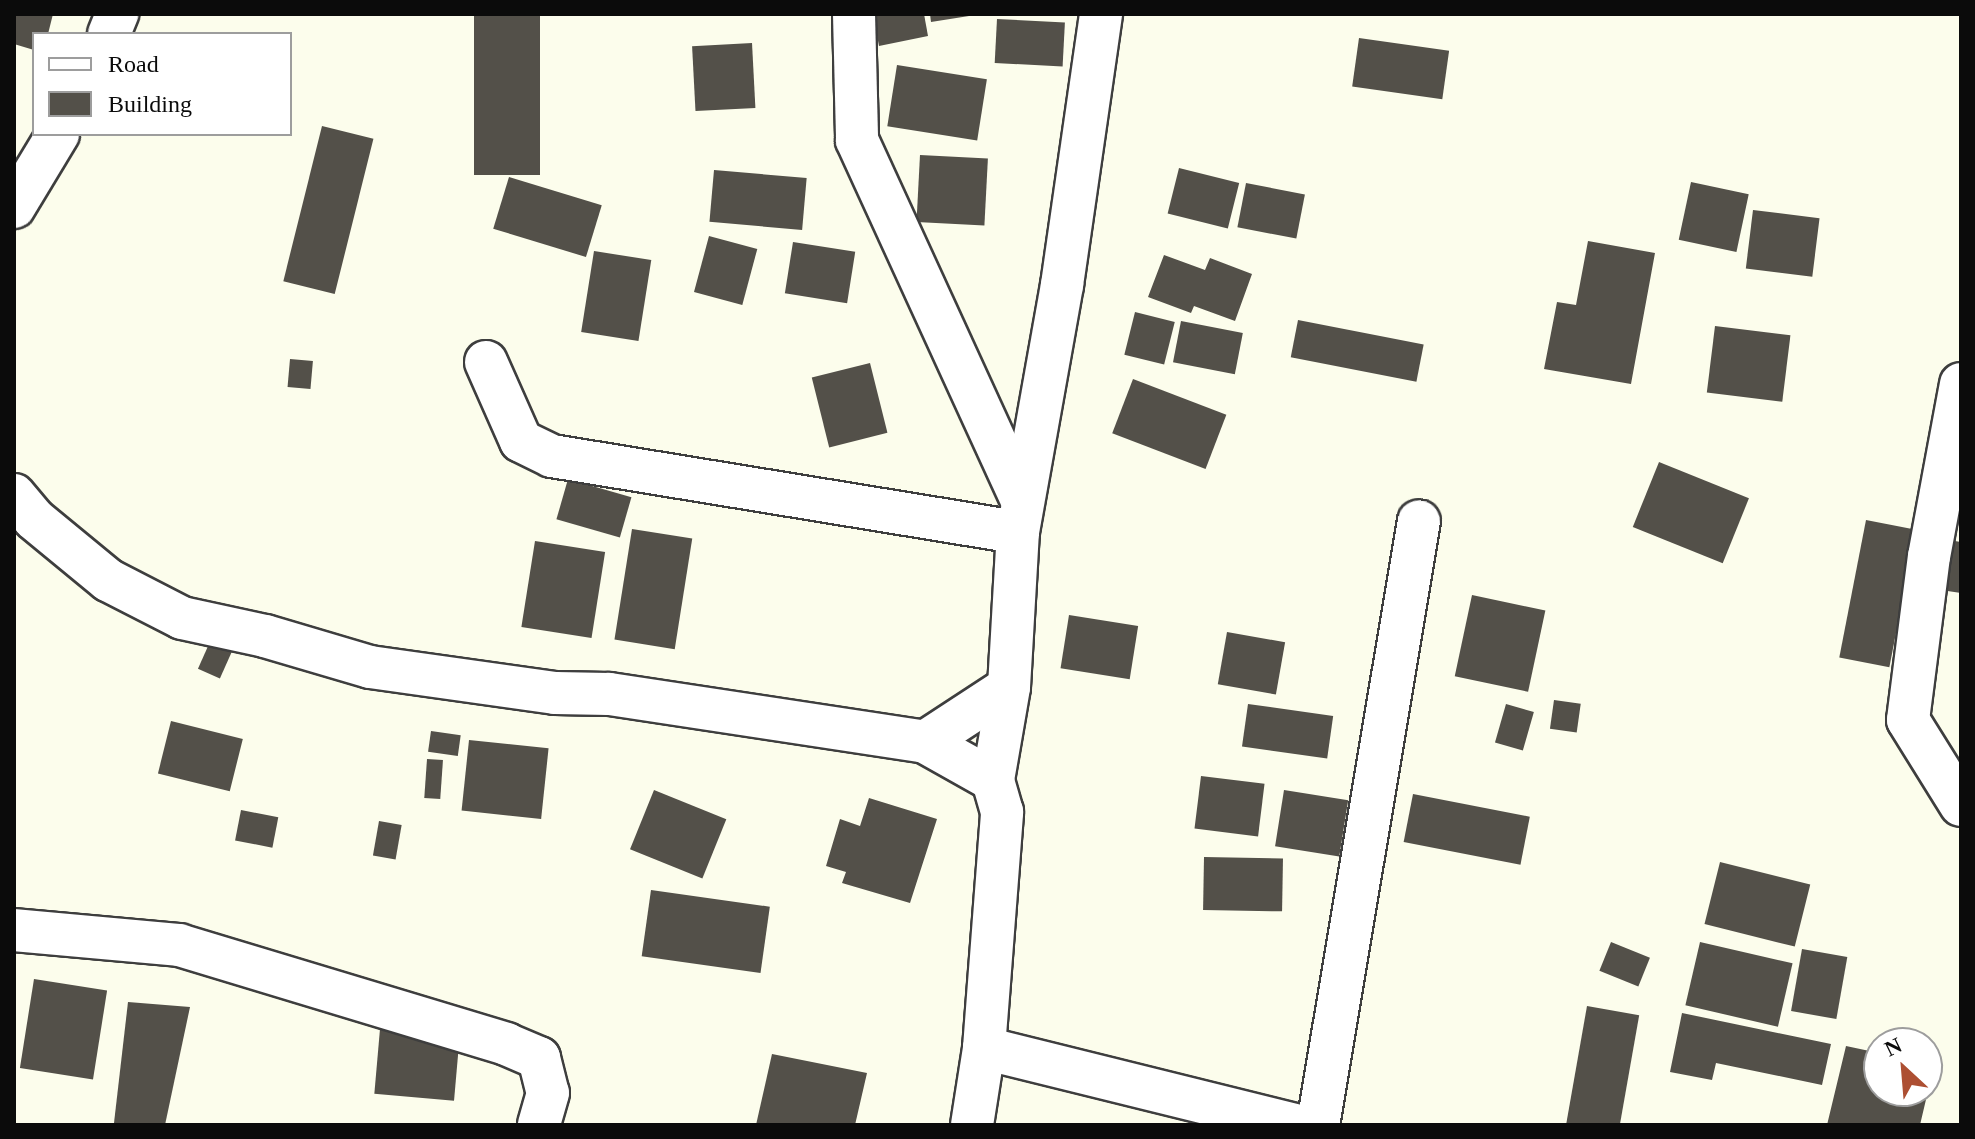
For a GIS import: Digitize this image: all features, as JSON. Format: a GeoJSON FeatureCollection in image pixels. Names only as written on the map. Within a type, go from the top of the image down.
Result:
{"type":"FeatureCollection","features":[{"type":"Feature","properties":{"kind":"street"},"geometry":{"type":"LineString","coordinates":[[854,14],[857,140],[1020,517]]}},
{"type":"Feature","properties":{"kind":"street"},"geometry":{"type":"LineString","coordinates":[[972,1125],[984,1048],[1002,812],[993,780],[1009,687],[1020,517],[1062,285],[1101,14]]}},
{"type":"Feature","properties":{"kind":"street"},"geometry":{"type":"LineString","coordinates":[[14,207],[57,136]]}},
{"type":"Feature","properties":{"kind":"street"},"geometry":{"type":"LineString","coordinates":[[486,362],[521,441],[552,456],[1020,517]]}},
{"type":"Feature","properties":{"kind":"street"},"geometry":{"type":"LineString","coordinates":[[1961,384],[1929,556],[1908,720],[1961,805]]}},
{"type":"Feature","properties":{"kind":"street"},"geometry":{"type":"LineString","coordinates":[[14,495],[34,519],[108,580],[182,618],[370,667],[555,693],[609,694],[925,742],[993,780]]}},
{"type":"Feature","properties":{"kind":"street"},"geometry":{"type":"LineString","coordinates":[[1318,1125],[1419,521]]}},
{"type":"Feature","properties":{"kind":"street"},"geometry":{"type":"LineString","coordinates":[[925,742],[1009,687]]}},
{"type":"Feature","properties":{"kind":"street"},"geometry":{"type":"LineString","coordinates":[[14,930],[179,945],[506,1044],[539,1058],[548,1093],[539,1125]]}},
{"type":"Feature","properties":{"kind":"street"},"geometry":{"type":"LineString","coordinates":[[984,1048],[1295,1125]]}},
{"type":"Feature","properties":{"kind":"building"},"geometry":{"type":"Polygon","coordinates":[[[14,14],[53,14],[48,32],[32,32],[32,49],[14,44],[14,14]]]}},
{"type":"Feature","properties":{"kind":"building"},"geometry":{"type":"Polygon","coordinates":[[[474,14],[540,14],[540,175],[474,175],[474,14]]]}},
{"type":"Feature","properties":{"kind":"building"},"geometry":{"type":"Polygon","coordinates":[[[873,14],[924,14],[928,36],[879,46],[873,14]]]}},
{"type":"Feature","properties":{"kind":"building"},"geometry":{"type":"Polygon","coordinates":[[[930,14],[969,14],[969,16],[931,22],[930,14]]]}},
{"type":"Feature","properties":{"kind":"building"},"geometry":{"type":"Polygon","coordinates":[[[997,19],[1065,23],[1063,66],[995,63],[997,19]]]}},
{"type":"Feature","properties":{"kind":"building"},"geometry":{"type":"Polygon","coordinates":[[[1359,38],[1449,51],[1442,99],[1352,87],[1359,38]]]}},
{"type":"Feature","properties":{"kind":"building"},"geometry":{"type":"Polygon","coordinates":[[[752,43],[755,108],[695,111],[692,46],[752,43]]]}},
{"type":"Feature","properties":{"kind":"building"},"geometry":{"type":"Polygon","coordinates":[[[897,65],[987,79],[977,140],[887,126],[897,65]]]}},
{"type":"Feature","properties":{"kind":"building"},"geometry":{"type":"Polygon","coordinates":[[[322,126],[373,139],[335,294],[283,281],[322,126]]]}},
{"type":"Feature","properties":{"kind":"building"},"geometry":{"type":"Polygon","coordinates":[[[920,155],[988,159],[984,225],[916,222],[920,155]]]}},
{"type":"Feature","properties":{"kind":"building"},"geometry":{"type":"Polygon","coordinates":[[[1179,168],[1239,183],[1228,229],[1168,214],[1179,168]]]}},
{"type":"Feature","properties":{"kind":"building"},"geometry":{"type":"Polygon","coordinates":[[[714,170],[807,178],[802,230],[709,222],[714,170]]]}},
{"type":"Feature","properties":{"kind":"building"},"geometry":{"type":"Polygon","coordinates":[[[509,177],[602,205],[586,257],[493,229],[509,177]]]}},
{"type":"Feature","properties":{"kind":"building"},"geometry":{"type":"Polygon","coordinates":[[[1691,182],[1749,194],[1736,252],[1679,240],[1691,182]]]}},
{"type":"Feature","properties":{"kind":"building"},"geometry":{"type":"Polygon","coordinates":[[[1246,183],[1305,194],[1296,239],[1237,227],[1246,183]]]}},
{"type":"Feature","properties":{"kind":"building"},"geometry":{"type":"Polygon","coordinates":[[[1753,210],[1820,218],[1812,277],[1746,269],[1753,210]]]}},
{"type":"Feature","properties":{"kind":"building"},"geometry":{"type":"Polygon","coordinates":[[[709,236],[757,249],[742,305],[694,292],[709,236]]]}},
{"type":"Feature","properties":{"kind":"building"},"geometry":{"type":"Polygon","coordinates":[[[1588,241],[1655,253],[1631,384],[1544,369],[1557,302],[1576,305],[1588,241]]]}},
{"type":"Feature","properties":{"kind":"building"},"geometry":{"type":"Polygon","coordinates":[[[793,242],[855,252],[847,303],[785,293],[793,242]]]}},
{"type":"Feature","properties":{"kind":"building"},"geometry":{"type":"Polygon","coordinates":[[[594,251],[651,260],[638,341],[581,332],[594,251]]]}},
{"type":"Feature","properties":{"kind":"building"},"geometry":{"type":"Polygon","coordinates":[[[1164,255],[1205,270],[1210,258],[1252,274],[1235,321],[1194,306],[1191,313],[1148,297],[1164,255]]]}},
{"type":"Feature","properties":{"kind":"building"},"geometry":{"type":"Polygon","coordinates":[[[1135,312],[1175,322],[1164,365],[1124,355],[1135,312]]]}},
{"type":"Feature","properties":{"kind":"building"},"geometry":{"type":"Polygon","coordinates":[[[1298,320],[1424,344],[1416,382],[1291,357],[1298,320]]]}},
{"type":"Feature","properties":{"kind":"building"},"geometry":{"type":"Polygon","coordinates":[[[1181,321],[1243,333],[1235,374],[1173,362],[1181,321]]]}},
{"type":"Feature","properties":{"kind":"building"},"geometry":{"type":"Polygon","coordinates":[[[1715,326],[1790,335],[1782,402],[1707,393],[1715,326]]]}},
{"type":"Feature","properties":{"kind":"building"},"geometry":{"type":"Polygon","coordinates":[[[290,359],[313,361],[310,389],[288,387],[290,359]]]}},
{"type":"Feature","properties":{"kind":"building"},"geometry":{"type":"Polygon","coordinates":[[[870,363],[887,433],[829,447],[812,378],[870,363]]]}},
{"type":"Feature","properties":{"kind":"building"},"geometry":{"type":"Polygon","coordinates":[[[1133,379],[1226,415],[1206,469],[1112,433],[1133,379]]]}},
{"type":"Feature","properties":{"kind":"building"},"geometry":{"type":"Polygon","coordinates":[[[1659,462],[1749,498],[1723,563],[1633,527],[1659,462]]]}},
{"type":"Feature","properties":{"kind":"building"},"geometry":{"type":"Polygon","coordinates":[[[568,479],[631,497],[620,538],[556,519],[568,479]]]}},
{"type":"Feature","properties":{"kind":"building"},"geometry":{"type":"Polygon","coordinates":[[[1866,520],[1916,530],[1889,667],[1839,657],[1866,520]]]}},
{"type":"Feature","properties":{"kind":"building"},"geometry":{"type":"Polygon","coordinates":[[[632,529],[692,539],[675,649],[614,640],[632,529]]]}},
{"type":"Feature","properties":{"kind":"building"},"geometry":{"type":"Polygon","coordinates":[[[1942,539],[1961,542],[1961,593],[1934,589],[1942,539]]]}},
{"type":"Feature","properties":{"kind":"building"},"geometry":{"type":"Polygon","coordinates":[[[535,541],[605,552],[592,638],[521,627],[535,541]]]}},
{"type":"Feature","properties":{"kind":"building"},"geometry":{"type":"Polygon","coordinates":[[[1472,595],[1545,611],[1528,692],[1455,676],[1472,595]]]}},
{"type":"Feature","properties":{"kind":"building"},"geometry":{"type":"Polygon","coordinates":[[[1069,615],[1138,626],[1130,679],[1061,668],[1069,615]]]}},
{"type":"Feature","properties":{"kind":"building"},"geometry":{"type":"Polygon","coordinates":[[[1227,632],[1285,642],[1276,694],[1218,684],[1227,632]]]}},
{"type":"Feature","properties":{"kind":"building"},"geometry":{"type":"Polygon","coordinates":[[[213,635],[235,645],[220,679],[198,669],[213,635]]]}},
{"type":"Feature","properties":{"kind":"building"},"geometry":{"type":"Polygon","coordinates":[[[1554,700],[1581,704],[1577,732],[1550,729],[1554,700]]]}},
{"type":"Feature","properties":{"kind":"building"},"geometry":{"type":"Polygon","coordinates":[[[1248,704],[1333,716],[1327,759],[1242,747],[1248,704]]]}},
{"type":"Feature","properties":{"kind":"building"},"geometry":{"type":"Polygon","coordinates":[[[1506,704],[1534,712],[1523,750],[1495,742],[1506,704]]]}},
{"type":"Feature","properties":{"kind":"building"},"geometry":{"type":"Polygon","coordinates":[[[171,721],[243,739],[230,791],[158,773],[171,721]]]}},
{"type":"Feature","properties":{"kind":"building"},"geometry":{"type":"Polygon","coordinates":[[[431,731],[461,735],[458,756],[428,752],[431,731]]]}},
{"type":"Feature","properties":{"kind":"building"},"geometry":{"type":"Polygon","coordinates":[[[469,740],[549,748],[541,819],[462,811],[469,740]]]}},
{"type":"Feature","properties":{"kind":"building"},"geometry":{"type":"Polygon","coordinates":[[[427,759],[443,760],[440,799],[424,798],[427,759]]]}},
{"type":"Feature","properties":{"kind":"building"},"geometry":{"type":"Polygon","coordinates":[[[1201,776],[1265,784],[1258,836],[1195,829],[1201,776]]]}},
{"type":"Feature","properties":{"kind":"building"},"geometry":{"type":"Polygon","coordinates":[[[654,790],[726,819],[702,879],[630,849],[654,790]]]}},
{"type":"Feature","properties":{"kind":"building"},"geometry":{"type":"Polygon","coordinates":[[[1284,790],[1348,800],[1339,856],[1275,846],[1284,790]]]}},
{"type":"Feature","properties":{"kind":"building"},"geometry":{"type":"Polygon","coordinates":[[[1413,794],[1530,817],[1520,865],[1404,842],[1413,794]]]}},
{"type":"Feature","properties":{"kind":"building"},"geometry":{"type":"Polygon","coordinates":[[[869,798],[937,819],[910,903],[842,883],[846,872],[826,866],[840,819],[860,826],[869,798]]]}},
{"type":"Feature","properties":{"kind":"building"},"geometry":{"type":"Polygon","coordinates":[[[241,810],[278,817],[272,848],[235,840],[241,810]]]}},
{"type":"Feature","properties":{"kind":"building"},"geometry":{"type":"Polygon","coordinates":[[[379,821],[402,825],[396,859],[373,855],[379,821]]]}},
{"type":"Feature","properties":{"kind":"building"},"geometry":{"type":"Polygon","coordinates":[[[1204,857],[1283,858],[1282,911],[1203,910],[1204,857]]]}},
{"type":"Feature","properties":{"kind":"building"},"geometry":{"type":"Polygon","coordinates":[[[1720,862],[1810,884],[1795,947],[1705,924],[1720,862]]]}},
{"type":"Feature","properties":{"kind":"building"},"geometry":{"type":"Polygon","coordinates":[[[651,890],[770,907],[761,973],[642,956],[651,890]]]}},
{"type":"Feature","properties":{"kind":"building"},"geometry":{"type":"Polygon","coordinates":[[[1611,942],[1650,958],[1638,986],[1599,971],[1611,942]]]}},
{"type":"Feature","properties":{"kind":"building"},"geometry":{"type":"Polygon","coordinates":[[[1700,942],[1793,963],[1778,1027],[1685,1005],[1700,942]]]}},
{"type":"Feature","properties":{"kind":"building"},"geometry":{"type":"Polygon","coordinates":[[[1802,949],[1847,957],[1836,1019],[1791,1011],[1802,949]]]}},
{"type":"Feature","properties":{"kind":"building"},"geometry":{"type":"Polygon","coordinates":[[[34,979],[107,991],[93,1079],[20,1068],[34,979]]]}},
{"type":"Feature","properties":{"kind":"building"},"geometry":{"type":"Polygon","coordinates":[[[128,1002],[190,1007],[165,1125],[114,1123],[128,1002]]]}},
{"type":"Feature","properties":{"kind":"building"},"geometry":{"type":"Polygon","coordinates":[[[1587,1006],[1639,1015],[1620,1125],[1566,1125],[1587,1006]]]}},
{"type":"Feature","properties":{"kind":"building"},"geometry":{"type":"Polygon","coordinates":[[[1682,1013],[1831,1044],[1822,1085],[1716,1063],[1712,1080],[1670,1072],[1682,1013]]]}},
{"type":"Feature","properties":{"kind":"building"},"geometry":{"type":"Polygon","coordinates":[[[380,1029],[460,1036],[454,1101],[374,1094],[380,1029]]]}},
{"type":"Feature","properties":{"kind":"building"},"geometry":{"type":"Polygon","coordinates":[[[1846,1046],[1863,1050],[1863,1107],[1924,1107],[1920,1125],[1827,1125],[1846,1046]]]}},
{"type":"Feature","properties":{"kind":"building"},"geometry":{"type":"Polygon","coordinates":[[[772,1054],[867,1073],[855,1125],[756,1125],[772,1054]]]}}]}
